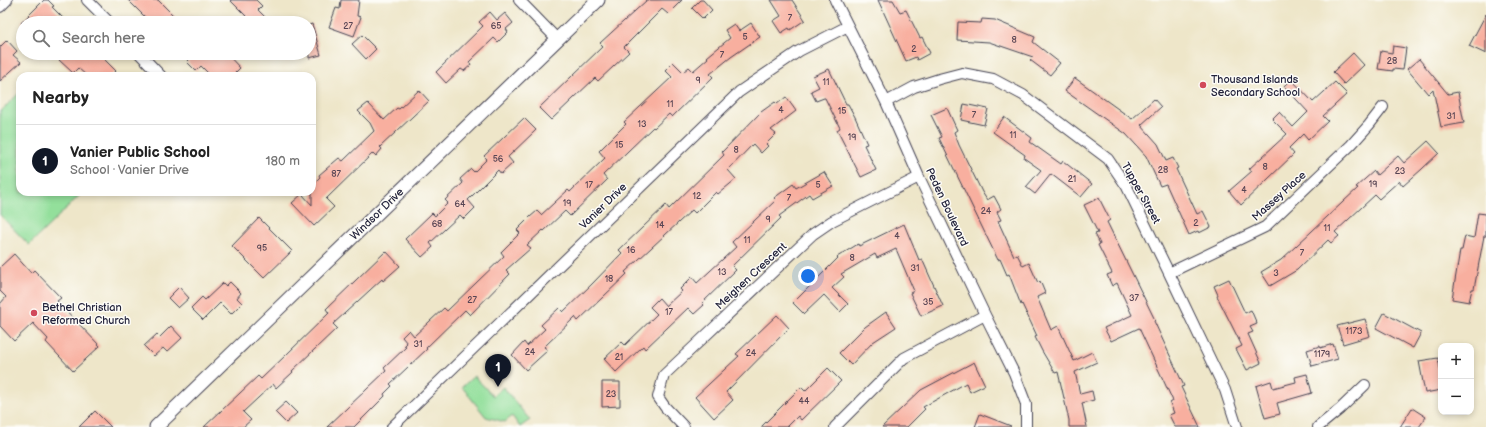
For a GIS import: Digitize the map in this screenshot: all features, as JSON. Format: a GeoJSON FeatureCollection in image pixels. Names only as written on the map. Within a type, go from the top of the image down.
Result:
{"type":"FeatureCollection","features":[{"type":"Feature","properties":{"kind":"street"},"geometry":{"type":"LineString","coordinates":[[0,7],[7,0]]}},
{"type":"Feature","properties":{"kind":"street"},"geometry":{"type":"LineString","coordinates":[[87,0],[103,16]]}},
{"type":"Feature","properties":{"kind":"street"},"geometry":{"type":"LineString","coordinates":[[520,0],[558,40]]}},
{"type":"Feature","properties":{"kind":"street","name":"Windsor Drive"},"geometry":{"type":"LineString","coordinates":[[156,427],[598,0]]}},
{"type":"Feature","properties":{"kind":"street","name":"Peden Boulevard"},"geometry":{"type":"LineString","coordinates":[[834,0],[886,102],[919,178],[1014,373],[1026,404],[1026,427]]}},
{"type":"Feature","properties":{"kind":"street","name":"Vanier Drive"},"geometry":{"type":"LineString","coordinates":[[392,427],[739,92],[799,51],[848,26]]}},
{"type":"Feature","properties":{"kind":"street"},"geometry":{"type":"LineString","coordinates":[[146,60],[157,72]]}},
{"type":"Feature","properties":{"kind":"street","name":"Tupper Street"},"geometry":{"type":"LineString","coordinates":[[886,102],[914,87],[939,78],[962,73],[993,79],[1024,95],[1108,159],[1127,187],[1169,273],[1225,390],[1237,427]]}},
{"type":"Feature","properties":{"kind":"street","name":"Massey Place"},"geometry":{"type":"LineString","coordinates":[[1169,273],[1265,227],[1351,145],[1383,107]]}},
{"type":"Feature","properties":{"kind":"street","name":"Meighen Crescent"},"geometry":{"type":"LineString","coordinates":[[684,427],[665,407],[658,397],[664,375],[812,234],[832,221],[919,178]]}},
{"type":"Feature","properties":{"kind":"street"},"geometry":{"type":"LineString","coordinates":[[835,427],[904,358],[985,315]]}},
{"type":"Feature","properties":{"kind":"street"},"geometry":{"type":"LineString","coordinates":[[1318,427],[1340,409],[1365,385]]}},
{"type":"Feature","properties":{"kind":"green space"},"geometry":{"type":"Polygon","coordinates":[[[16,96],[16,196],[79,196],[29,245],[0,215],[0,112],[16,96]]]}},
{"type":"Feature","properties":{"kind":"green space"},"geometry":{"type":"Polygon","coordinates":[[[474,376],[493,396],[503,387],[530,420],[520,427],[512,416],[505,422],[486,417],[462,387],[474,376]]]}},
{"type":"Feature","properties":{"kind":"building"},"geometry":{"type":"Polygon","coordinates":[[[44,0],[48,0],[54,6],[52,7],[61,16],[28,16],[44,0]]]}},
{"type":"Feature","properties":{"kind":"building"},"geometry":{"type":"Polygon","coordinates":[[[128,0],[158,0],[174,16],[144,16],[128,0]]]}},
{"type":"Feature","properties":{"kind":"building"},"geometry":{"type":"Polygon","coordinates":[[[230,0],[256,0],[262,6],[258,10],[264,16],[246,16],[230,0]]]}},
{"type":"Feature","properties":{"kind":"building"},"geometry":{"type":"Polygon","coordinates":[[[341,0],[359,0],[357,16],[361,17],[354,36],[329,27],[336,8],[340,9],[341,0]]]}},
{"type":"Feature","properties":{"kind":"building"},"geometry":{"type":"Polygon","coordinates":[[[647,0],[682,0],[668,14],[662,9],[624,47],[629,52],[598,81],[595,78],[551,120],[539,108],[603,46],[600,43],[647,0]]]}},
{"type":"Feature","properties":{"kind":"building"},"geometry":{"type":"Polygon","coordinates":[[[700,0],[703,0],[712,10],[703,19],[692,8],[700,0]]]}},
{"type":"Feature","properties":{"kind":"building"},"geometry":{"type":"Polygon","coordinates":[[[771,0],[792,0],[805,20],[790,30],[789,28],[781,33],[773,21],[781,16],[771,0]]]}},
{"type":"Feature","properties":{"kind":"building"},"geometry":{"type":"Polygon","coordinates":[[[878,0],[893,0],[900,12],[906,10],[920,38],[922,37],[930,53],[917,60],[916,57],[906,61],[878,0]]]}},
{"type":"Feature","properties":{"kind":"building"},"geometry":{"type":"Polygon","coordinates":[[[490,12],[497,20],[505,13],[513,23],[506,29],[508,32],[498,42],[494,38],[469,62],[471,65],[464,71],[461,69],[446,83],[436,72],[483,26],[479,22],[490,12]]]}},
{"type":"Feature","properties":{"kind":"building"},"geometry":{"type":"Polygon","coordinates":[[[1486,14],[1486,54],[1469,46],[1486,14]]]}},
{"type":"Feature","properties":{"kind":"building"},"geometry":{"type":"Polygon","coordinates":[[[982,19],[995,20],[1035,37],[1033,42],[1060,63],[1050,75],[1030,60],[1033,57],[989,42],[957,40],[958,22],[981,23],[982,19]]]}},
{"type":"Feature","properties":{"kind":"building"},"geometry":{"type":"Polygon","coordinates":[[[751,23],[760,37],[710,74],[713,77],[672,117],[669,114],[654,128],[653,127],[603,175],[607,180],[570,216],[565,211],[527,245],[531,248],[506,270],[510,274],[470,315],[465,310],[426,348],[427,349],[390,384],[392,386],[384,394],[385,396],[354,427],[327,427],[386,371],[384,368],[406,347],[404,346],[407,343],[402,337],[409,330],[414,336],[444,308],[447,311],[504,256],[501,252],[520,233],[517,230],[530,217],[537,211],[541,215],[568,190],[570,192],[605,158],[599,151],[626,124],[624,122],[672,77],[665,70],[673,62],[683,72],[689,67],[693,71],[730,38],[725,30],[734,24],[739,31],[751,23]]]}},
{"type":"Feature","properties":{"kind":"building"},"geometry":{"type":"Polygon","coordinates":[[[362,35],[376,49],[366,59],[352,44],[362,35]]]}},
{"type":"Feature","properties":{"kind":"building"},"geometry":{"type":"Polygon","coordinates":[[[316,38],[321,55],[316,56],[316,38]]]}},
{"type":"Feature","properties":{"kind":"building"},"geometry":{"type":"Polygon","coordinates":[[[7,40],[16,50],[13,55],[16,58],[16,60],[21,62],[0,81],[0,47],[7,40]]]}},
{"type":"Feature","properties":{"kind":"building"},"geometry":{"type":"Polygon","coordinates":[[[1393,46],[1406,48],[1403,70],[1393,69],[1393,71],[1378,69],[1381,51],[1392,53],[1393,46]]]}},
{"type":"Feature","properties":{"kind":"building"},"geometry":{"type":"Polygon","coordinates":[[[1353,53],[1364,65],[1344,84],[1333,72],[1353,53]]]}},
{"type":"Feature","properties":{"kind":"building"},"geometry":{"type":"Polygon","coordinates":[[[1419,59],[1448,94],[1458,92],[1464,123],[1441,127],[1433,89],[1428,94],[1407,69],[1419,59]]]}},
{"type":"Feature","properties":{"kind":"building"},"geometry":{"type":"Polygon","coordinates":[[[59,60],[105,60],[116,71],[82,72],[78,68],[72,72],[59,60]]]}},
{"type":"Feature","properties":{"kind":"building"},"geometry":{"type":"Polygon","coordinates":[[[189,60],[233,60],[240,68],[236,72],[207,72],[201,66],[196,71],[187,62],[189,60]]]}},
{"type":"Feature","properties":{"kind":"building"},"geometry":{"type":"Polygon","coordinates":[[[829,69],[846,104],[848,104],[855,117],[867,144],[864,145],[876,170],[861,177],[837,130],[840,128],[825,98],[816,101],[811,91],[819,87],[813,76],[829,69]]]}},
{"type":"Feature","properties":{"kind":"building"},"geometry":{"type":"Polygon","coordinates":[[[1075,78],[1132,119],[1154,99],[1161,107],[1141,125],[1158,144],[1166,161],[1173,158],[1178,168],[1176,169],[1197,214],[1203,211],[1211,227],[1199,233],[1198,231],[1189,235],[1166,184],[1160,186],[1146,156],[1126,134],[1065,91],[1075,78]]]}},
{"type":"Feature","properties":{"kind":"building"},"geometry":{"type":"Polygon","coordinates":[[[1291,79],[1313,102],[1335,82],[1347,94],[1323,116],[1328,121],[1308,140],[1303,134],[1289,148],[1294,154],[1241,205],[1229,191],[1252,171],[1249,169],[1287,134],[1272,119],[1279,112],[1293,127],[1308,112],[1284,86],[1291,79]]]}},
{"type":"Feature","properties":{"kind":"building"},"geometry":{"type":"Polygon","coordinates":[[[419,90],[429,101],[380,147],[382,149],[376,156],[373,153],[326,199],[334,207],[314,226],[292,203],[300,196],[304,196],[312,205],[312,196],[316,196],[316,181],[320,177],[319,175],[339,158],[343,161],[374,131],[370,123],[358,111],[368,103],[384,120],[397,108],[399,109],[419,90]]]}},
{"type":"Feature","properties":{"kind":"building"},"geometry":{"type":"Polygon","coordinates":[[[786,97],[796,111],[771,130],[776,134],[766,144],[768,146],[761,153],[753,144],[728,170],[736,179],[718,194],[716,192],[695,213],[692,210],[625,272],[627,274],[578,321],[575,317],[544,347],[548,350],[526,370],[512,355],[524,342],[527,346],[545,329],[541,325],[559,308],[563,312],[592,284],[622,253],[619,250],[666,205],[669,209],[724,155],[722,152],[761,112],[775,102],[777,104],[786,97]]]}},
{"type":"Feature","properties":{"kind":"building"},"geometry":{"type":"Polygon","coordinates":[[[964,104],[988,109],[984,125],[961,120],[964,104]]]}},
{"type":"Feature","properties":{"kind":"building"},"geometry":{"type":"Polygon","coordinates":[[[947,108],[957,130],[954,132],[959,145],[982,192],[987,200],[994,196],[1001,209],[997,212],[1001,220],[998,221],[1014,256],[1017,254],[1023,266],[1029,263],[1038,283],[1040,281],[1045,293],[1037,297],[1051,330],[1058,326],[1074,361],[1092,352],[1097,362],[1075,372],[1080,394],[1092,391],[1094,400],[1082,403],[1087,427],[1069,427],[1069,420],[1058,372],[1055,373],[1042,351],[1035,337],[1037,336],[1022,304],[1021,305],[1009,274],[1007,275],[1000,259],[998,260],[939,138],[942,137],[931,115],[947,108]]]}},
{"type":"Feature","properties":{"kind":"building"},"geometry":{"type":"Polygon","coordinates":[[[1004,117],[1032,138],[1030,142],[1061,164],[1063,161],[1092,184],[1081,197],[1051,174],[1035,194],[1026,187],[1041,170],[1024,158],[1025,155],[993,132],[1004,117]]]}},
{"type":"Feature","properties":{"kind":"building"},"geometry":{"type":"Polygon","coordinates":[[[524,118],[536,130],[508,157],[513,163],[501,174],[498,170],[468,200],[475,208],[464,219],[460,215],[430,243],[433,247],[422,257],[405,239],[432,213],[435,216],[448,203],[445,200],[463,183],[460,179],[471,169],[474,172],[487,159],[484,156],[524,118]]]}},
{"type":"Feature","properties":{"kind":"building"},"geometry":{"type":"Polygon","coordinates":[[[1428,141],[1439,153],[1422,169],[1403,186],[1399,181],[1379,199],[1375,195],[1335,232],[1339,236],[1331,243],[1328,240],[1297,270],[1270,286],[1261,272],[1281,260],[1358,188],[1356,187],[1374,171],[1377,175],[1398,156],[1404,163],[1428,141]]]}},
{"type":"Feature","properties":{"kind":"building"},"geometry":{"type":"Polygon","coordinates":[[[824,172],[833,186],[812,198],[809,194],[779,216],[781,218],[732,266],[736,270],[702,303],[704,305],[694,314],[688,308],[645,349],[643,346],[616,372],[604,359],[622,342],[625,345],[657,314],[650,307],[659,298],[666,306],[682,291],[680,289],[692,277],[697,283],[736,247],[732,242],[776,200],[774,198],[793,184],[796,188],[824,172]]]}},
{"type":"Feature","properties":{"kind":"building"},"geometry":{"type":"Polygon","coordinates":[[[1099,198],[1110,220],[1107,222],[1155,320],[1154,321],[1184,386],[1181,387],[1200,427],[1175,427],[1169,415],[1174,413],[1170,403],[1173,401],[1139,328],[1111,341],[1104,328],[1132,315],[1117,283],[1112,286],[1107,275],[1112,273],[1098,245],[1100,244],[1095,234],[1098,233],[1084,205],[1099,198]]]}},
{"type":"Feature","properties":{"kind":"building"},"geometry":{"type":"Polygon","coordinates":[[[1478,213],[1486,214],[1486,236],[1484,236],[1474,289],[1472,289],[1469,302],[1452,299],[1460,250],[1462,250],[1465,236],[1474,238],[1478,213]]]}},
{"type":"Feature","properties":{"kind":"building"},"geometry":{"type":"Polygon","coordinates":[[[259,218],[292,251],[264,278],[232,246],[259,218]]]}},
{"type":"Feature","properties":{"kind":"building"},"geometry":{"type":"Polygon","coordinates":[[[904,224],[919,260],[922,259],[943,306],[921,316],[910,293],[914,291],[896,249],[877,258],[875,254],[841,274],[844,277],[832,288],[848,304],[840,312],[824,295],[804,314],[793,303],[838,258],[837,257],[858,244],[859,246],[904,224]]]}},
{"type":"Feature","properties":{"kind":"building"},"geometry":{"type":"Polygon","coordinates":[[[386,251],[400,266],[383,281],[382,279],[333,324],[337,328],[276,388],[273,384],[243,412],[251,420],[243,427],[204,427],[258,376],[261,379],[286,355],[329,313],[326,309],[386,251]]]}},
{"type":"Feature","properties":{"kind":"building","name":"Bethel Christian Reformed Church"},"geometry":{"type":"Polygon","coordinates":[[[14,254],[31,273],[34,270],[61,298],[57,301],[100,346],[73,371],[46,342],[48,339],[33,323],[14,341],[0,326],[0,304],[6,297],[0,291],[0,267],[14,254]]]}},
{"type":"Feature","properties":{"kind":"building"},"geometry":{"type":"Polygon","coordinates":[[[1229,279],[1245,313],[1251,310],[1257,324],[1250,327],[1253,332],[1248,334],[1261,363],[1247,370],[1236,349],[1242,346],[1217,296],[1218,295],[1214,286],[1229,279]]]}},
{"type":"Feature","properties":{"kind":"building"},"geometry":{"type":"Polygon","coordinates":[[[230,282],[241,293],[237,298],[242,303],[231,314],[220,303],[203,320],[191,308],[202,297],[205,300],[223,283],[226,286],[230,282]]]}},
{"type":"Feature","properties":{"kind":"building"},"geometry":{"type":"Polygon","coordinates":[[[179,287],[189,298],[178,308],[168,298],[179,287]]]}},
{"type":"Feature","properties":{"kind":"building"},"geometry":{"type":"Polygon","coordinates":[[[886,312],[896,327],[873,342],[851,365],[839,353],[865,327],[886,312]]]}},
{"type":"Feature","properties":{"kind":"building"},"geometry":{"type":"Polygon","coordinates":[[[1384,313],[1421,333],[1413,348],[1376,328],[1384,313]]]}},
{"type":"Feature","properties":{"kind":"building"},"geometry":{"type":"Polygon","coordinates":[[[777,315],[789,328],[726,392],[733,400],[714,418],[695,397],[739,356],[736,354],[777,315]]]}},
{"type":"Feature","properties":{"kind":"building"},"geometry":{"type":"Polygon","coordinates":[[[1365,319],[1370,336],[1343,344],[1337,326],[1365,319]]]}},
{"type":"Feature","properties":{"kind":"building"},"geometry":{"type":"Polygon","coordinates":[[[171,326],[182,338],[167,352],[163,348],[154,356],[144,346],[157,334],[160,337],[171,326]]]}},
{"type":"Feature","properties":{"kind":"building"},"geometry":{"type":"Polygon","coordinates":[[[1333,344],[1338,359],[1312,366],[1307,350],[1333,344]]]}},
{"type":"Feature","properties":{"kind":"building"},"geometry":{"type":"Polygon","coordinates":[[[1438,358],[1438,391],[1425,393],[1419,361],[1438,358]]]}},
{"type":"Feature","properties":{"kind":"building"},"geometry":{"type":"Polygon","coordinates":[[[974,362],[985,385],[970,392],[966,383],[923,407],[925,409],[907,427],[882,427],[921,390],[974,362]]]}},
{"type":"Feature","properties":{"kind":"building"},"geometry":{"type":"Polygon","coordinates":[[[828,368],[841,381],[801,420],[798,416],[787,427],[761,427],[801,387],[805,391],[828,368]]]}},
{"type":"Feature","properties":{"kind":"building"},"geometry":{"type":"Polygon","coordinates":[[[1307,374],[1312,393],[1277,403],[1280,414],[1265,418],[1256,386],[1271,381],[1273,388],[1296,382],[1295,377],[1307,374]]]}},
{"type":"Feature","properties":{"kind":"building"},"geometry":{"type":"Polygon","coordinates":[[[602,382],[620,382],[620,406],[602,407],[602,382]]]}},
{"type":"Feature","properties":{"kind":"building"},"geometry":{"type":"Polygon","coordinates":[[[286,402],[297,413],[286,423],[275,412],[286,402]]]}},
{"type":"Feature","properties":{"kind":"building"},"geometry":{"type":"Polygon","coordinates":[[[1412,408],[1426,417],[1419,427],[1400,427],[1412,408]]]}},
{"type":"Feature","properties":{"kind":"building"},"geometry":{"type":"Polygon","coordinates":[[[95,411],[111,427],[79,427],[95,411]]]}},
{"type":"Feature","properties":{"kind":"building"},"geometry":{"type":"Polygon","coordinates":[[[980,414],[1011,426],[975,427],[980,414]]]}},
{"type":"Feature","properties":{"kind":"place","name":"Thousand Islands Secondary School"},"geometry":{"type":"Point","coordinates":[1203,85]}},
{"type":"Feature","properties":{"kind":"place","name":"Bethel Christian Reformed Church"},"geometry":{"type":"Point","coordinates":[34,313]}},
{"type":"Feature","properties":{"kind":"place","name":"Vanier Public School"},"geometry":{"type":"Point","coordinates":[498,387]}}]}
